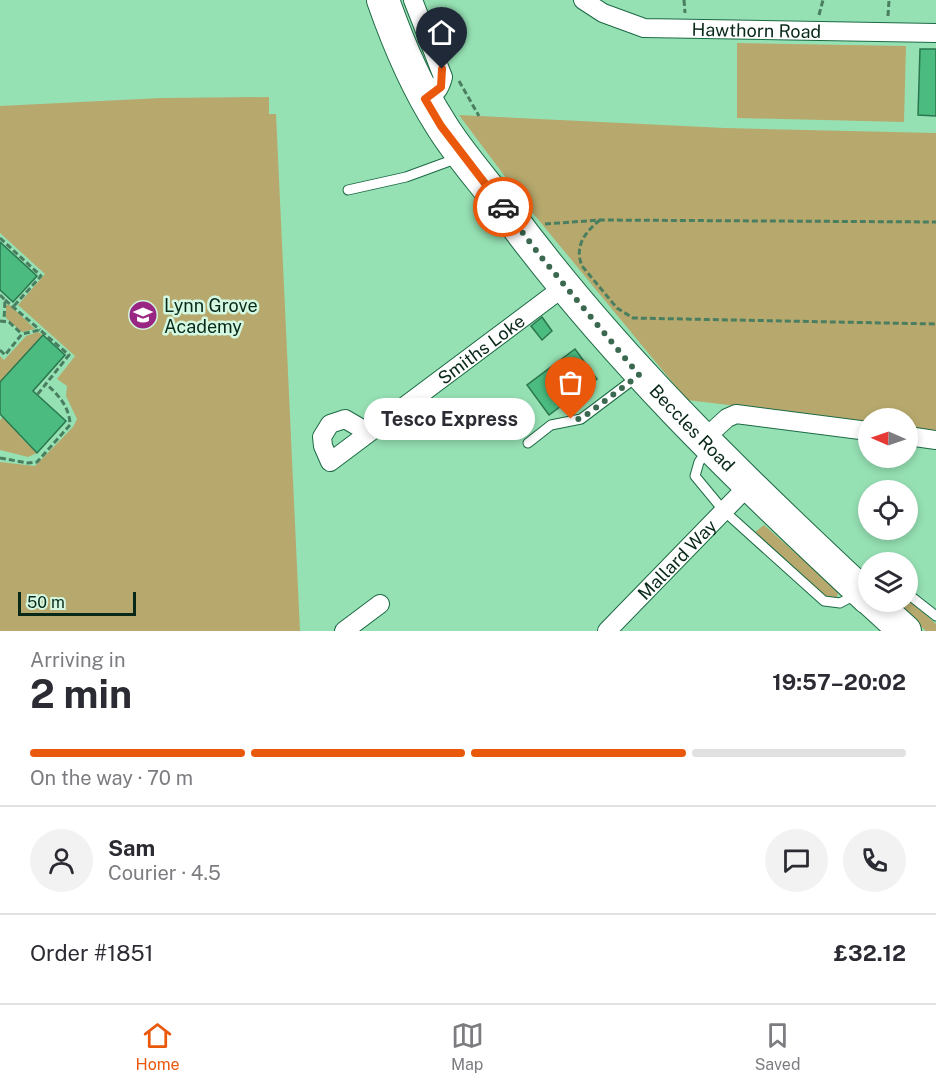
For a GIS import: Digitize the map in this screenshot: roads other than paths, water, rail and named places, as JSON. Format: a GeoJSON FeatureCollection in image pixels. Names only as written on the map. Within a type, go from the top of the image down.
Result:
{"type":"FeatureCollection","features":[{"type":"Feature","properties":{"kind":"highway","name":"Beccles Road"},"geometry":{"type":"LineString","coordinates":[[383,0],[399,48],[425,99],[526,239],[639,375],[748,486],[858,580]]}},
{"type":"Feature","properties":{"kind":"highway","name":"Beccles Road"},"geometry":{"type":"LineString","coordinates":[[890,612],[905,631]]}},
{"type":"Feature","properties":{"kind":"street"},"geometry":{"type":"LineString","coordinates":[[413,0],[443,77],[441,87],[425,99]]}},
{"type":"Feature","properties":{"kind":"street","name":"Hawthorn Road"},"geometry":{"type":"LineString","coordinates":[[583,0],[603,13],[644,28],[936,33]]}},
{"type":"Feature","properties":{"kind":"street","name":"Smiths Loke"},"geometry":{"type":"LineString","coordinates":[[369,433],[565,286]]}},
{"type":"Feature","properties":{"kind":"street"},"geometry":{"type":"LineString","coordinates":[[707,444],[727,418],[736,414],[858,430]]}},
{"type":"Feature","properties":{"kind":"street"},"geometry":{"type":"LineString","coordinates":[[918,437],[936,440]]}},
{"type":"Feature","properties":{"kind":"street","name":"Mallard Way"},"geometry":{"type":"LineString","coordinates":[[607,631],[748,486]]}},
{"type":"Feature","properties":{"kind":"street"},"geometry":{"type":"LineString","coordinates":[[344,631],[380,604]]}},
{"type":"Feature","properties":{"kind":"lane"},"geometry":{"type":"LineString","coordinates":[[348,190],[406,177],[464,156]]}},
{"type":"Feature","properties":{"kind":"lane"},"geometry":{"type":"LineString","coordinates":[[528,443],[551,425],[581,419],[639,375]]}},
{"type":"Feature","properties":{"kind":"lane"},"geometry":{"type":"LineString","coordinates":[[707,444],[695,476],[724,511],[824,601],[840,603],[858,601]]}},
{"type":"Feature","properties":{"kind":"lane"},"geometry":{"type":"LineString","coordinates":[[918,611],[936,616]]}},
{"type":"Feature","properties":{"kind":"place","name":"Lynn Grove Academy"},"geometry":{"type":"Point","coordinates":[143,315]}},
{"type":"Feature","properties":{"kind":"place","name":"Tesco Express"},"geometry":{"type":"Point","coordinates":[571,419]}}]}
